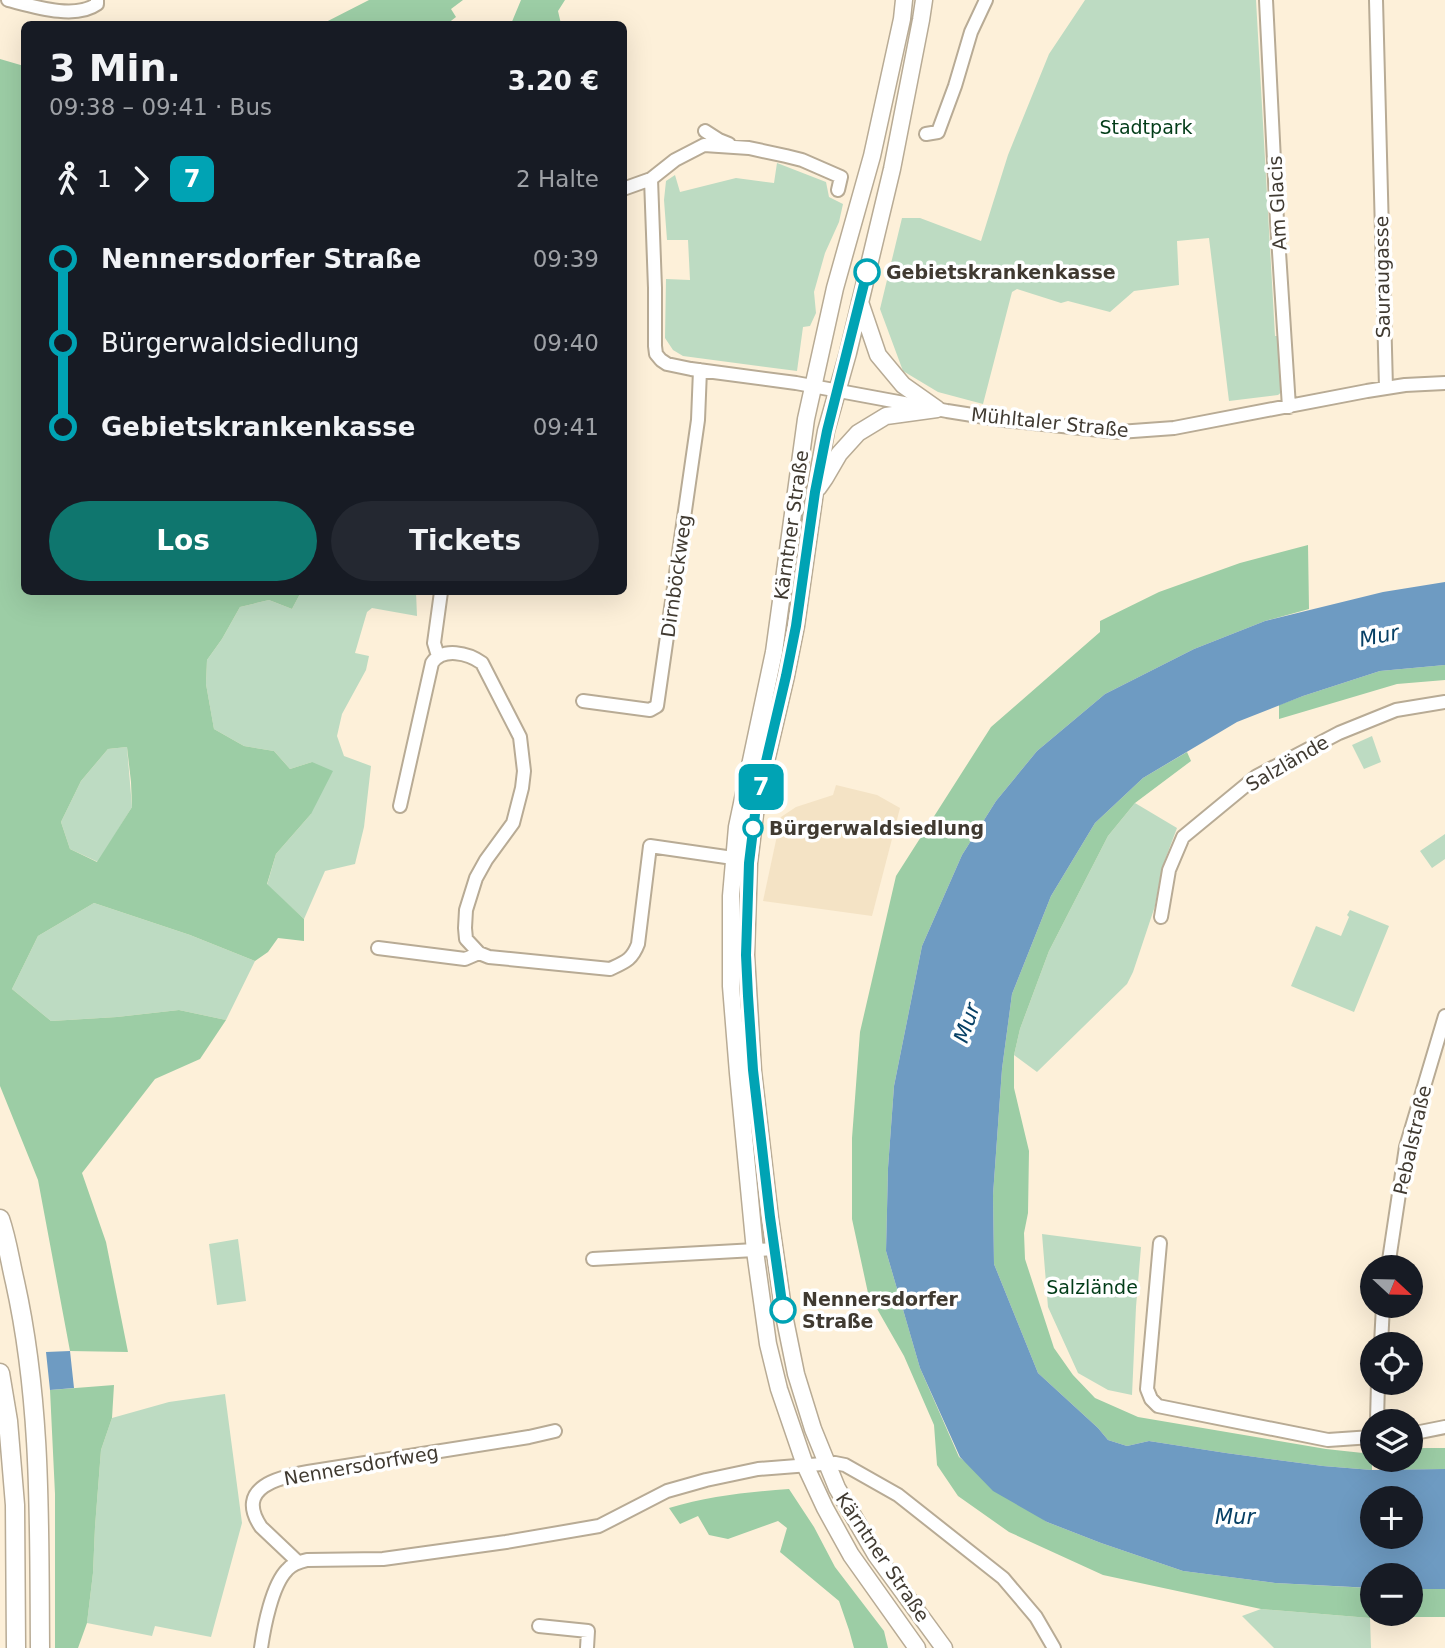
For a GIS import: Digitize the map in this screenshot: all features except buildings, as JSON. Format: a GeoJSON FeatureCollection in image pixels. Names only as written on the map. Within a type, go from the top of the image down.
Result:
{"type":"FeatureCollection","features":[{"type":"Feature","properties":{"kind":"highway"},"geometry":{"type":"LineString","coordinates":[[0,1219],[24,1326],[36,1418],[40,1648]]}},
{"type":"Feature","properties":{"kind":"highway"},"geometry":{"type":"LineString","coordinates":[[0,1373],[8,1421],[15,1505],[16,1648]]}},
{"type":"Feature","properties":{"kind":"main road","name":"Kärntner Straße"},"geometry":{"type":"LineString","coordinates":[[904,0],[872,156],[835,288],[804,432],[774,652],[733,858],[731,986],[755,1251],[771,1358],[779,1389],[805,1465],[825,1508],[851,1555],[917,1648]]}},
{"type":"Feature","properties":{"kind":"main road","name":"Kärntner Straße"},"geometry":{"type":"LineString","coordinates":[[924,0],[892,169],[827,431],[815,492],[796,626],[755,814],[749,863],[746,955],[753,1070],[784,1315],[796,1374],[813,1429],[836,1488],[876,1555],[944,1648]]}},
{"type":"Feature","properties":{"kind":"main road"},"geometry":{"type":"LineString","coordinates":[[860,302],[878,355],[903,385],[937,409]]}},
{"type":"Feature","properties":{"kind":"main road"},"geometry":{"type":"LineString","coordinates":[[815,492],[839,454],[858,433],[886,416],[937,409]]}},
{"type":"Feature","properties":{"kind":"street"},"geometry":{"type":"LineString","coordinates":[[8,0],[48,11],[91,9],[97,2]]}},
{"type":"Feature","properties":{"kind":"street"},"geometry":{"type":"LineString","coordinates":[[926,134],[938,132],[971,32],[986,0]]}},
{"type":"Feature","properties":{"kind":"street","name":"Am Glacis"},"geometry":{"type":"LineString","coordinates":[[1266,0],[1289,407]]}},
{"type":"Feature","properties":{"kind":"street","name":"Sauraugasse"},"geometry":{"type":"LineString","coordinates":[[1376,0],[1386,388]]}},
{"type":"Feature","properties":{"kind":"street"},"geometry":{"type":"LineString","coordinates":[[705,131],[738,147]]}},
{"type":"Feature","properties":{"kind":"street"},"geometry":{"type":"LineString","coordinates":[[627,188],[651,179],[674,160],[704,145],[738,147],[786,156],[842,177],[838,190]]}},
{"type":"Feature","properties":{"kind":"street"},"geometry":{"type":"LineString","coordinates":[[651,179],[656,354],[661,360],[667,364],[700,370],[837,391]]}},
{"type":"Feature","properties":{"kind":"street","name":"Dirnböckweg"},"geometry":{"type":"LineString","coordinates":[[583,701],[650,710],[657,706],[698,420],[700,370]]}},
{"type":"Feature","properties":{"kind":"street","name":"Mühltaler Straße"},"geometry":{"type":"LineString","coordinates":[[837,391],[1004,420],[1119,432],[1174,428],[1386,388],[1445,383]]}},
{"type":"Feature","properties":{"kind":"street"},"geometry":{"type":"LineString","coordinates":[[438,656],[434,643],[441,595]]}},
{"type":"Feature","properties":{"kind":"street"},"geometry":{"type":"LineString","coordinates":[[400,806],[432,663],[444,653],[459,654],[473,657],[482,663],[521,741],[524,771],[513,822],[486,860],[466,910],[466,939],[479,953],[489,957],[610,969],[626,962],[635,954],[639,944],[650,846],[733,858]]}},
{"type":"Feature","properties":{"kind":"street","name":"Salzlände"},"geometry":{"type":"LineString","coordinates":[[1161,917],[1169,870],[1183,837],[1257,776],[1339,733],[1396,710],[1445,702]]}},
{"type":"Feature","properties":{"kind":"street"},"geometry":{"type":"LineString","coordinates":[[378,947],[465,958],[479,953]]}},
{"type":"Feature","properties":{"kind":"street","name":"Pebalstraße"},"geometry":{"type":"LineString","coordinates":[[1390,1255],[1406,1147],[1445,1016]]}},
{"type":"Feature","properties":{"kind":"street"},"geometry":{"type":"LineString","coordinates":[[1160,1243],[1147,1388],[1151,1399],[1158,1406],[1328,1440],[1360,1438]]}},
{"type":"Feature","properties":{"kind":"street"},"geometry":{"type":"LineString","coordinates":[[593,1259],[775,1249]]}},
{"type":"Feature","properties":{"kind":"street"},"geometry":{"type":"LineString","coordinates":[[1423,1431],[1445,1427]]}},
{"type":"Feature","properties":{"kind":"street","name":"Nennersdorfweg"},"geometry":{"type":"LineString","coordinates":[[298,1562],[256,1520],[253,1509],[255,1496],[271,1481],[295,1474],[555,1431]]}},
{"type":"Feature","properties":{"kind":"street"},"geometry":{"type":"LineString","coordinates":[[261,1648],[264,1625],[276,1588],[285,1571],[298,1562],[383,1559],[598,1526],[667,1491],[758,1469],[826,1463]]}},
{"type":"Feature","properties":{"kind":"street","name":"Kärntner Straße"},"geometry":{"type":"LineString","coordinates":[[826,1463],[845,1465],[898,1495],[955,1539],[1003,1578],[1036,1617],[1054,1648]]}},
{"type":"Feature","properties":{"kind":"street"},"geometry":{"type":"LineString","coordinates":[[539,1626],[588,1631],[587,1648]]}},
{"type":"Feature","properties":{"kind":"shaded area"},"geometry":{"type":"Polygon","coordinates":[[[836,785],[877,795],[900,808],[872,916],[763,901],[781,817],[796,807],[833,795],[836,785]]]}},
{"type":"Feature","properties":{"kind":"green space"},"geometry":{"type":"Polygon","coordinates":[[[369,0],[463,0],[451,9],[456,17],[451,21],[328,21],[369,0]]]}},
{"type":"Feature","properties":{"kind":"green space"},"geometry":{"type":"Polygon","coordinates":[[[521,0],[565,0],[558,11],[560,21],[512,21],[521,0]]]}},
{"type":"Feature","properties":{"kind":"green space","name":"Stadtpark"},"geometry":{"type":"Polygon","coordinates":[[[1085,0],[1256,0],[1275,336],[1280,336],[1284,390],[1278,395],[1229,401],[1209,238],[1177,241],[1179,285],[1134,291],[1110,312],[1068,301],[1061,303],[1017,289],[1012,292],[983,404],[938,392],[903,371],[880,309],[902,218],[920,218],[981,241],[1008,155],[1049,54],[1085,0]]]}},
{"type":"Feature","properties":{"kind":"green space"},"geometry":{"type":"Polygon","coordinates":[[[0,59],[21,65],[21,595],[299,595],[292,609],[269,600],[240,607],[207,660],[206,684],[214,729],[244,746],[274,751],[290,769],[312,762],[333,771],[311,814],[276,854],[267,884],[304,919],[304,941],[278,938],[268,952],[255,961],[190,935],[94,903],[38,936],[12,989],[51,1021],[179,1010],[226,1020],[200,1059],[155,1079],[82,1173],[106,1242],[128,1352],[70,1351],[38,1180],[0,1086],[0,59]],[[127,747],[108,749],[81,781],[61,822],[70,849],[97,862],[132,807],[127,747]]]}},
{"type":"Feature","properties":{"kind":"green space"},"geometry":{"type":"Polygon","coordinates":[[[777,163],[826,182],[829,197],[843,204],[814,292],[816,313],[810,326],[803,327],[797,371],[683,356],[673,350],[665,338],[666,279],[690,280],[688,240],[667,240],[664,200],[666,181],[675,175],[680,192],[736,178],[774,183],[777,163]]]}},
{"type":"Feature","properties":{"kind":"green space"},"geometry":{"type":"Polygon","coordinates":[[[1308,545],[1309,609],[1265,621],[1194,649],[1105,694],[1037,751],[996,801],[962,855],[922,946],[894,1086],[886,1251],[920,1368],[959,1457],[1047,1522],[1183,1571],[1275,1583],[1360,1587],[1360,1617],[1261,1609],[1103,1575],[1009,1532],[958,1496],[937,1465],[934,1425],[904,1356],[868,1293],[852,1219],[852,1138],[860,1032],[896,876],[991,727],[1100,632],[1100,621],[1159,592],[1240,563],[1308,545]]]}},
{"type":"Feature","properties":{"kind":"green space"},"geometry":{"type":"Polygon","coordinates":[[[299,595],[416,595],[417,616],[372,608],[367,612],[355,653],[369,656],[366,670],[342,714],[337,736],[344,756],[371,766],[364,827],[355,864],[325,871],[304,919],[267,885],[276,854],[311,814],[312,762],[290,769],[274,751],[244,746],[214,729],[206,684],[207,660],[240,607],[269,600],[292,609],[299,595]]]}},
{"type":"Feature","properties":{"kind":"green space"},"geometry":{"type":"Polygon","coordinates":[[[1445,665],[1445,680],[1397,684],[1279,719],[1279,705],[1303,696],[1380,671],[1445,665]]]}},
{"type":"Feature","properties":{"kind":"green space"},"geometry":{"type":"Polygon","coordinates":[[[1372,736],[1381,762],[1364,769],[1352,745],[1372,736]]]}},
{"type":"Feature","properties":{"kind":"green space"},"geometry":{"type":"Polygon","coordinates":[[[127,747],[132,807],[98,862],[70,849],[61,822],[81,781],[108,749],[127,747]]]}},
{"type":"Feature","properties":{"kind":"green space"},"geometry":{"type":"Polygon","coordinates":[[[1187,752],[1191,761],[1135,803],[1108,836],[1049,951],[1020,1029],[1014,1055],[1014,1088],[1029,1151],[1025,1259],[1054,1348],[1073,1375],[1095,1398],[1138,1417],[1360,1453],[1360,1469],[1149,1441],[1127,1446],[1108,1440],[1038,1373],[994,1264],[993,1195],[1002,1069],[1012,994],[1051,896],[1095,823],[1143,778],[1187,752]]]}},
{"type":"Feature","properties":{"kind":"green space"},"geometry":{"type":"Polygon","coordinates":[[[1135,803],[1177,828],[1162,868],[1155,906],[1133,972],[1127,984],[1037,1072],[1014,1055],[1020,1029],[1049,951],[1108,836],[1135,803]]]}},
{"type":"Feature","properties":{"kind":"green space"},"geometry":{"type":"Polygon","coordinates":[[[1445,834],[1445,859],[1432,868],[1420,851],[1445,834]]]}},
{"type":"Feature","properties":{"kind":"green space"},"geometry":{"type":"Polygon","coordinates":[[[94,903],[190,935],[255,961],[226,1020],[179,1010],[51,1021],[12,989],[38,936],[94,903]]]}},
{"type":"Feature","properties":{"kind":"green space"},"geometry":{"type":"Polygon","coordinates":[[[1350,910],[1389,926],[1354,1012],[1291,986],[1316,926],[1341,936],[1350,910]]]}},
{"type":"Feature","properties":{"kind":"green space","name":"Salzlände"},"geometry":{"type":"Polygon","coordinates":[[[1042,1234],[1141,1247],[1132,1395],[1108,1390],[1078,1373],[1048,1307],[1042,1234]]]}},
{"type":"Feature","properties":{"kind":"green space"},"geometry":{"type":"Polygon","coordinates":[[[238,1239],[246,1301],[217,1305],[209,1244],[238,1239]]]}},
{"type":"Feature","properties":{"kind":"green space"},"geometry":{"type":"Polygon","coordinates":[[[114,1385],[112,1418],[101,1450],[87,1623],[78,1648],[55,1648],[55,1494],[50,1390],[114,1385]]]}},
{"type":"Feature","properties":{"kind":"green space"},"geometry":{"type":"Polygon","coordinates":[[[225,1394],[242,1523],[211,1637],[155,1626],[152,1636],[87,1623],[101,1450],[112,1418],[169,1402],[225,1394]]]}},
{"type":"Feature","properties":{"kind":"green space"},"geometry":{"type":"Polygon","coordinates":[[[1423,1448],[1445,1448],[1445,1469],[1423,1469],[1423,1448]]]}},
{"type":"Feature","properties":{"kind":"green space"},"geometry":{"type":"Polygon","coordinates":[[[789,1489],[814,1527],[835,1567],[884,1631],[888,1648],[854,1648],[839,1601],[780,1552],[787,1528],[778,1521],[728,1539],[709,1535],[698,1516],[680,1524],[669,1508],[728,1495],[789,1489]]]}},
{"type":"Feature","properties":{"kind":"green space"},"geometry":{"type":"Polygon","coordinates":[[[1423,1589],[1445,1589],[1445,1617],[1423,1617],[1423,1589]]]}},
{"type":"Feature","properties":{"kind":"green space"},"geometry":{"type":"Polygon","coordinates":[[[1261,1609],[1360,1617],[1360,1626],[1370,1626],[1371,1648],[1274,1648],[1242,1616],[1261,1609]]]}},
{"type":"Feature","properties":{"kind":"water","name":"Mur"},"geometry":{"type":"Polygon","coordinates":[[[1445,582],[1445,665],[1380,671],[1303,696],[1237,722],[1143,778],[1095,823],[1051,896],[1012,994],[1002,1069],[993,1195],[994,1264],[1038,1373],[1108,1440],[1127,1446],[1149,1441],[1360,1469],[1360,1472],[1423,1472],[1423,1469],[1445,1469],[1445,1589],[1423,1589],[1423,1563],[1360,1563],[1360,1587],[1275,1583],[1183,1571],[1047,1522],[993,1491],[960,1457],[920,1368],[886,1251],[894,1086],[922,946],[962,855],[996,801],[1037,751],[1105,694],[1194,649],[1265,621],[1383,592],[1445,582]]]}},
{"type":"Feature","properties":{"kind":"water"},"geometry":{"type":"Polygon","coordinates":[[[70,1351],[74,1388],[50,1390],[46,1352],[70,1351]]]}},
{"type":"Feature","properties":{"kind":"bus line","name":"7"},"geometry":{"type":"LineString","coordinates":[[783,1310],[753,1070],[746,955],[749,863],[755,814],[796,626],[815,492],[827,431],[867,272]]}},
{"type":"Feature","properties":{"kind":"place","name":"Gebietskrankenkasse"},"geometry":{"type":"Point","coordinates":[867,272]}},
{"type":"Feature","properties":{"kind":"place","name":"Bürgerwaldsiedlung"},"geometry":{"type":"Point","coordinates":[753,828]}},
{"type":"Feature","properties":{"kind":"place","name":"Nennersdorfer Straße"},"geometry":{"type":"Point","coordinates":[783,1310]}}]}
